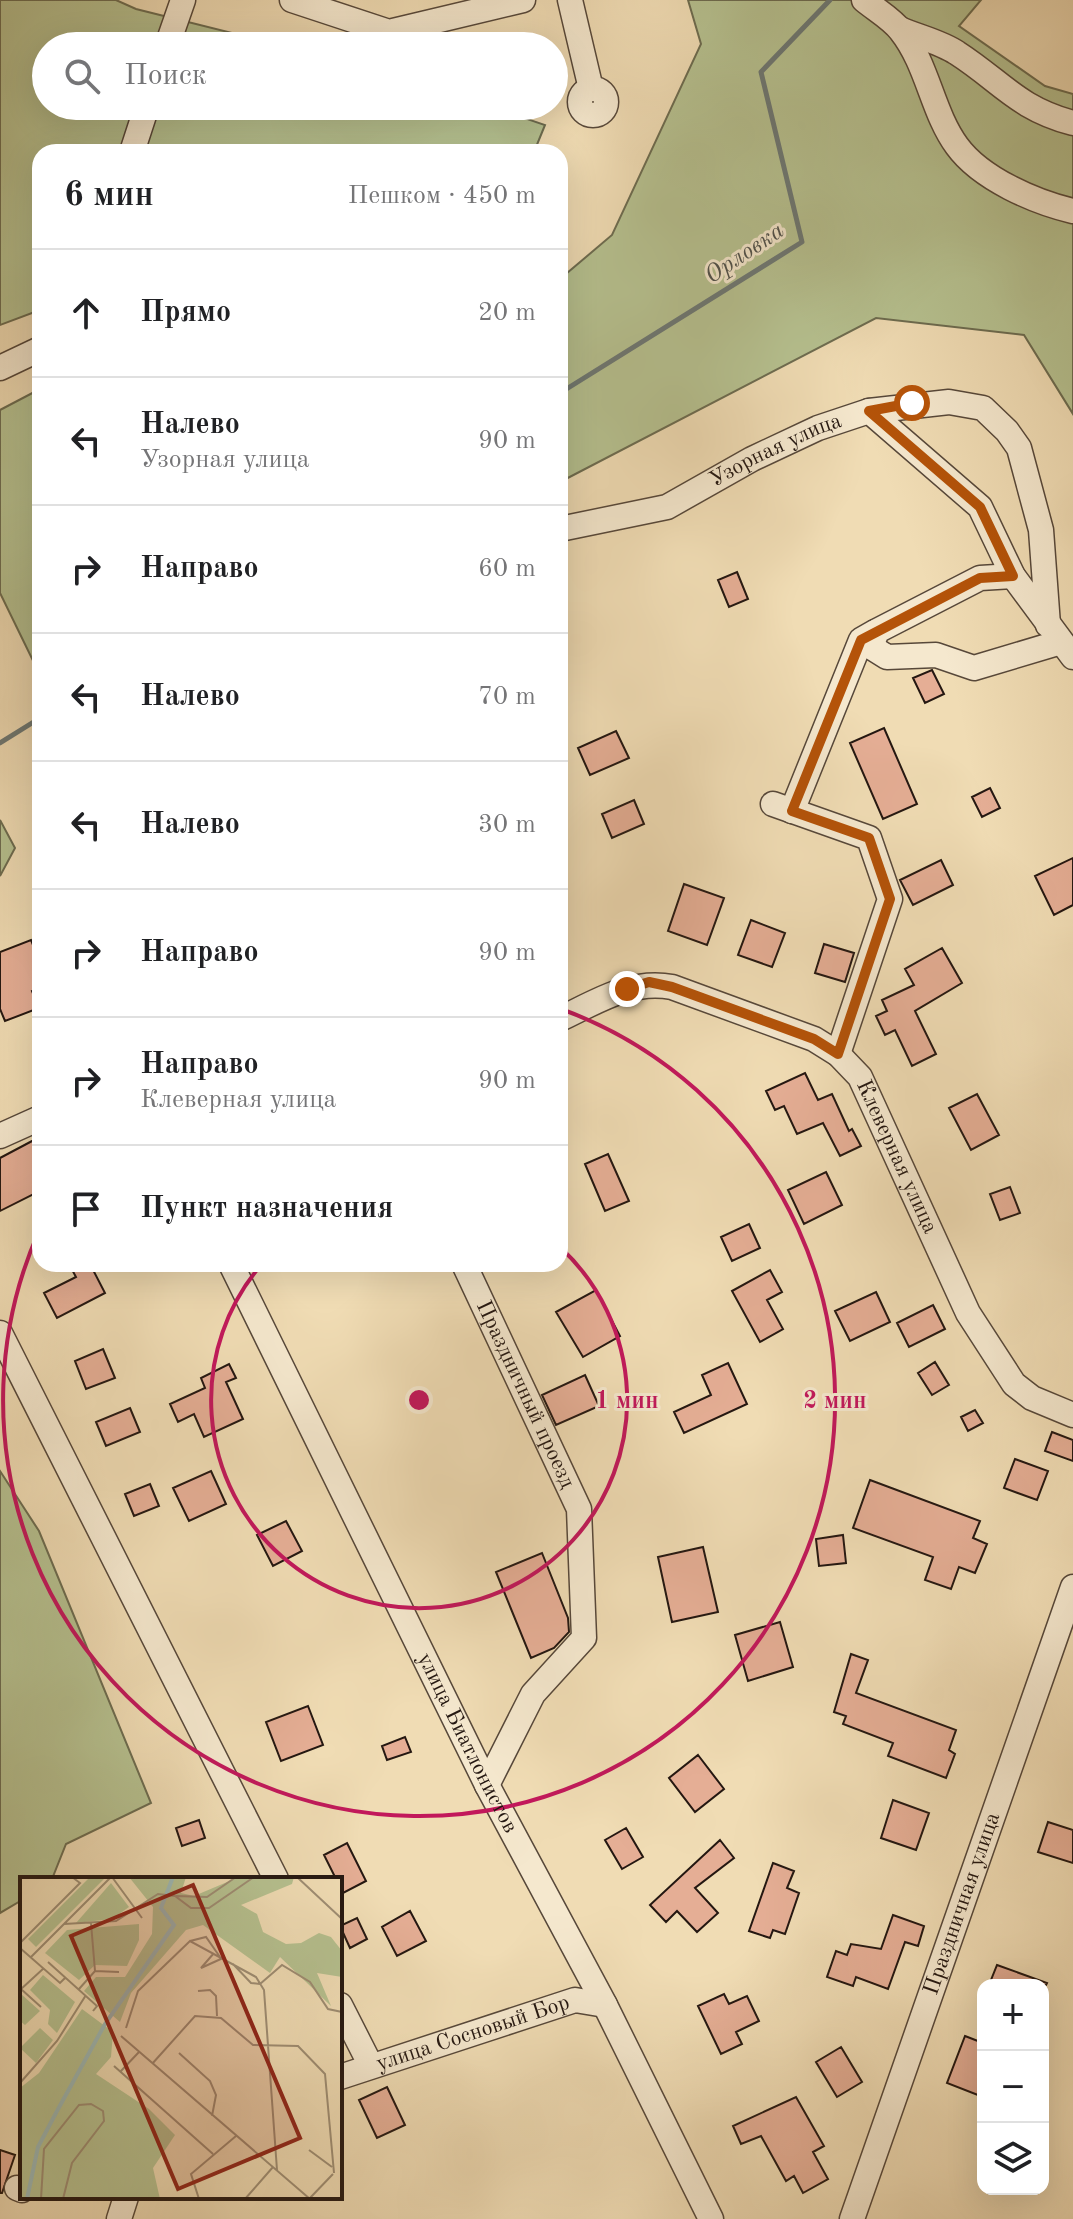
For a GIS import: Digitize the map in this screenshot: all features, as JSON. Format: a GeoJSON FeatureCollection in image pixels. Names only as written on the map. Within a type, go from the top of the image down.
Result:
{"type":"FeatureCollection","features":[{"type":"Feature","properties":{"kind":"street"},"geometry":{"type":"LineString","coordinates":[[172,32],[183,0]]}},
{"type":"Feature","properties":{"kind":"street"},"geometry":{"type":"LineString","coordinates":[[292,0],[389,32],[523,0]]}},
{"type":"Feature","properties":{"kind":"street"},"geometry":{"type":"LineString","coordinates":[[570,0],[591,89]]}},
{"type":"Feature","properties":{"kind":"street"},"geometry":{"type":"LineString","coordinates":[[868,3],[900,29],[956,52],[1003,91],[1040,114],[1073,123]]}},
{"type":"Feature","properties":{"kind":"street"},"geometry":{"type":"LineString","coordinates":[[900,29],[914,51],[935,104],[958,147],[983,171],[1050,205],[1073,211]]}},
{"type":"Feature","properties":{"kind":"street"},"geometry":{"type":"LineString","coordinates":[[135,144],[142,120]]}},
{"type":"Feature","properties":{"kind":"street"},"geometry":{"type":"LineString","coordinates":[[0,368],[32,353]]}},
{"type":"Feature","properties":{"kind":"street"},"geometry":{"type":"LineString","coordinates":[[869,411],[912,403],[949,402],[983,408],[1007,431],[1019,448],[1041,530],[1061,642],[974,668],[936,655],[887,657],[871,647],[877,631]]}},
{"type":"Feature","properties":{"kind":"street","name":"Узорная улица"},"geometry":{"type":"LineString","coordinates":[[568,527],[667,507],[752,459],[818,428],[869,411],[980,507],[1013,576],[1061,642]]}},
{"type":"Feature","properties":{"kind":"street"},"geometry":{"type":"LineString","coordinates":[[838,1054],[890,899],[869,838],[783,807],[861,640],[980,578],[1013,576]]}},
{"type":"Feature","properties":{"kind":"street","name":"Клеверная улица"},"geometry":{"type":"LineString","coordinates":[[568,1015],[649,982],[672,987],[800,1034],[838,1054],[860,1077],[968,1313],[1014,1384],[1032,1398],[1073,1415]]}},
{"type":"Feature","properties":{"kind":"street"},"geometry":{"type":"LineString","coordinates":[[0,1136],[32,1122]]}},
{"type":"Feature","properties":{"kind":"street","name":"улица Биатлонистов"},"geometry":{"type":"LineString","coordinates":[[235,1272],[487,1785],[605,2005],[711,2219]]}},
{"type":"Feature","properties":{"kind":"street","name":"Праздничный проезд"},"geometry":{"type":"LineString","coordinates":[[468,1272],[579,1509],[584,1638],[533,1694],[487,1785]]}},
{"type":"Feature","properties":{"kind":"street"},"geometry":{"type":"LineString","coordinates":[[0,1333],[275,1877]]}},
{"type":"Feature","properties":{"kind":"street","name":"Праздничная улица"},"geometry":{"type":"LineString","coordinates":[[852,2219],[1073,1587]]}},
{"type":"Feature","properties":{"kind":"street","name":"улица Сосновый Бор"},"geometry":{"type":"LineString","coordinates":[[342,2076],[575,2000],[605,2005]]}},
{"type":"Feature","properties":{"kind":"street"},"geometry":{"type":"LineString","coordinates":[[342,2009],[371,2066]]}},
{"type":"Feature","properties":{"kind":"street"},"geometry":{"type":"LineString","coordinates":[[119,2219],[125,2199]]}},
{"type":"Feature","properties":{"kind":"green space"},"geometry":{"type":"Polygon","coordinates":[[[0,0],[116,0],[136,9],[228,32],[32,32],[32,120],[530,120],[545,125],[537,144],[32,144],[32,313],[0,325],[0,0]]]}},
{"type":"Feature","properties":{"kind":"green space"},"geometry":{"type":"Polygon","coordinates":[[[688,0],[981,0],[959,26],[1045,86],[1073,94],[1073,414],[1024,335],[876,318],[568,478],[568,272],[612,235],[701,44],[688,0]]]}},
{"type":"Feature","properties":{"kind":"green space"},"geometry":{"type":"Polygon","coordinates":[[[32,393],[32,659],[0,593],[0,410],[32,393]]]}},
{"type":"Feature","properties":{"kind":"green space"},"geometry":{"type":"Polygon","coordinates":[[[0,820],[15,848],[0,876],[0,820]]]}},
{"type":"Feature","properties":{"kind":"green space"},"geometry":{"type":"Polygon","coordinates":[[[0,1471],[39,1531],[151,1803],[66,1844],[53,1877],[20,1877],[20,1901],[0,1913],[0,1471]]]}},
{"type":"Feature","properties":{"kind":"building"},"geometry":{"type":"Polygon","coordinates":[[[737,572],[748,599],[729,607],[718,580],[737,572]]]}},
{"type":"Feature","properties":{"kind":"building"},"geometry":{"type":"Polygon","coordinates":[[[932,670],[944,694],[925,703],[913,678],[932,670]]]}},
{"type":"Feature","properties":{"kind":"building"},"geometry":{"type":"Polygon","coordinates":[[[884,728],[917,804],[883,819],[850,743],[884,728]]]}},
{"type":"Feature","properties":{"kind":"building"},"geometry":{"type":"Polygon","coordinates":[[[616,731],[629,758],[590,775],[578,748],[616,731]]]}},
{"type":"Feature","properties":{"kind":"building"},"geometry":{"type":"Polygon","coordinates":[[[990,788],[1000,808],[982,817],[972,797],[990,788]]]}},
{"type":"Feature","properties":{"kind":"building"},"geometry":{"type":"Polygon","coordinates":[[[634,800],[644,824],[612,838],[602,814],[634,800]]]}},
{"type":"Feature","properties":{"kind":"building"},"geometry":{"type":"Polygon","coordinates":[[[1073,858],[1073,905],[1054,915],[1035,876],[1073,858]]]}},
{"type":"Feature","properties":{"kind":"building"},"geometry":{"type":"Polygon","coordinates":[[[941,860],[953,885],[913,905],[900,880],[941,860]]]}},
{"type":"Feature","properties":{"kind":"building"},"geometry":{"type":"Polygon","coordinates":[[[684,884],[724,898],[707,945],[668,931],[684,884]]]}},
{"type":"Feature","properties":{"kind":"building"},"geometry":{"type":"Polygon","coordinates":[[[751,920],[785,933],[772,967],[738,955],[751,920]]]}},
{"type":"Feature","properties":{"kind":"building"},"geometry":{"type":"Polygon","coordinates":[[[31,940],[32,942],[32,1011],[5,1021],[0,1009],[0,952],[31,940]]]}},
{"type":"Feature","properties":{"kind":"building"},"geometry":{"type":"Polygon","coordinates":[[[824,944],[854,953],[845,982],[815,973],[824,944]]]}},
{"type":"Feature","properties":{"kind":"building"},"geometry":{"type":"Polygon","coordinates":[[[942,948],[962,983],[915,1011],[936,1054],[912,1066],[895,1030],[885,1035],[876,1016],[887,1011],[882,1000],[914,985],[905,969],[942,948]]]}},
{"type":"Feature","properties":{"kind":"building"},"geometry":{"type":"Polygon","coordinates":[[[805,1073],[818,1100],[832,1094],[849,1131],[852,1129],[861,1146],[840,1156],[823,1123],[797,1134],[784,1106],[775,1110],[766,1091],[805,1073]]]}},
{"type":"Feature","properties":{"kind":"building"},"geometry":{"type":"Polygon","coordinates":[[[977,1094],[999,1135],[971,1150],[949,1108],[977,1094]]]}},
{"type":"Feature","properties":{"kind":"building"},"geometry":{"type":"Polygon","coordinates":[[[32,1141],[32,1195],[0,1211],[0,1158],[32,1141]]]}},
{"type":"Feature","properties":{"kind":"building"},"geometry":{"type":"Polygon","coordinates":[[[608,1154],[629,1201],[605,1211],[585,1164],[608,1154]]]}},
{"type":"Feature","properties":{"kind":"building"},"geometry":{"type":"Polygon","coordinates":[[[826,1172],[842,1205],[804,1224],[788,1190],[826,1172]]]}},
{"type":"Feature","properties":{"kind":"building"},"geometry":{"type":"Polygon","coordinates":[[[1010,1187],[1020,1213],[1000,1220],[990,1194],[1010,1187]]]}},
{"type":"Feature","properties":{"kind":"building"},"geometry":{"type":"Polygon","coordinates":[[[749,1224],[760,1248],[732,1261],[721,1237],[749,1224]]]}},
{"type":"Feature","properties":{"kind":"building"},"geometry":{"type":"Polygon","coordinates":[[[770,1270],[782,1292],[767,1300],[783,1329],[760,1342],[732,1291],[770,1270]]]}},
{"type":"Feature","properties":{"kind":"building"},"geometry":{"type":"Polygon","coordinates":[[[73,1272],[94,1272],[105,1293],[57,1318],[44,1293],[76,1277],[73,1272]]]}},
{"type":"Feature","properties":{"kind":"building"},"geometry":{"type":"Polygon","coordinates":[[[596,1290],[620,1336],[583,1357],[556,1312],[596,1290]]]}},
{"type":"Feature","properties":{"kind":"building"},"geometry":{"type":"Polygon","coordinates":[[[876,1292],[890,1322],[850,1341],[835,1311],[876,1292]]]}},
{"type":"Feature","properties":{"kind":"building"},"geometry":{"type":"Polygon","coordinates":[[[933,1305],[945,1329],[909,1347],[897,1323],[933,1305]]]}},
{"type":"Feature","properties":{"kind":"building"},"geometry":{"type":"Polygon","coordinates":[[[103,1349],[115,1378],[86,1389],[75,1361],[103,1349]]]}},
{"type":"Feature","properties":{"kind":"building"},"geometry":{"type":"Polygon","coordinates":[[[935,1362],[949,1385],[932,1395],[918,1373],[935,1362]]]}},
{"type":"Feature","properties":{"kind":"building"},"geometry":{"type":"Polygon","coordinates":[[[728,1363],[747,1404],[684,1433],[674,1412],[711,1395],[702,1375],[728,1363]]]}},
{"type":"Feature","properties":{"kind":"building"},"geometry":{"type":"Polygon","coordinates":[[[229,1364],[236,1378],[226,1382],[243,1419],[204,1437],[194,1414],[178,1422],[170,1404],[205,1388],[201,1378],[229,1364]]]}},
{"type":"Feature","properties":{"kind":"building"},"geometry":{"type":"Polygon","coordinates":[[[585,1375],[599,1406],[556,1425],[542,1395],[585,1375]]]}},
{"type":"Feature","properties":{"kind":"building"},"geometry":{"type":"Polygon","coordinates":[[[130,1408],[140,1432],[106,1446],[96,1422],[130,1408]]]}},
{"type":"Feature","properties":{"kind":"building"},"geometry":{"type":"Polygon","coordinates":[[[975,1410],[983,1423],[968,1431],[961,1417],[975,1410]]]}},
{"type":"Feature","properties":{"kind":"building"},"geometry":{"type":"Polygon","coordinates":[[[1052,1432],[1073,1440],[1073,1461],[1045,1451],[1052,1432]]]}},
{"type":"Feature","properties":{"kind":"building"},"geometry":{"type":"Polygon","coordinates":[[[1015,1459],[1048,1471],[1037,1500],[1004,1488],[1015,1459]]]}},
{"type":"Feature","properties":{"kind":"building"},"geometry":{"type":"Polygon","coordinates":[[[211,1471],[226,1504],[189,1521],[173,1488],[211,1471]]]}},
{"type":"Feature","properties":{"kind":"building"},"geometry":{"type":"Polygon","coordinates":[[[870,1480],[980,1521],[973,1538],[987,1544],[975,1573],[959,1567],[951,1589],[925,1580],[933,1557],[853,1528],[870,1480]]]}},
{"type":"Feature","properties":{"kind":"building"},"geometry":{"type":"Polygon","coordinates":[[[150,1484],[159,1506],[134,1516],[125,1494],[150,1484]]]}},
{"type":"Feature","properties":{"kind":"building"},"geometry":{"type":"Polygon","coordinates":[[[286,1521],[302,1551],[273,1566],[257,1535],[286,1521]]]}},
{"type":"Feature","properties":{"kind":"building"},"geometry":{"type":"Polygon","coordinates":[[[843,1535],[846,1563],[819,1566],[816,1539],[843,1535]]]}},
{"type":"Feature","properties":{"kind":"building"},"geometry":{"type":"Polygon","coordinates":[[[703,1547],[718,1612],[672,1622],[658,1557],[703,1547]]]}},
{"type":"Feature","properties":{"kind":"building"},"geometry":{"type":"Polygon","coordinates":[[[542,1553],[568,1618],[569,1632],[554,1648],[531,1658],[496,1572],[542,1553]]]}},
{"type":"Feature","properties":{"kind":"building"},"geometry":{"type":"Polygon","coordinates":[[[780,1622],[793,1667],[748,1681],[735,1635],[780,1622]]]}},
{"type":"Feature","properties":{"kind":"building"},"geometry":{"type":"Polygon","coordinates":[[[851,1654],[868,1660],[856,1693],[956,1730],[949,1750],[955,1754],[946,1778],[888,1756],[893,1743],[843,1724],[846,1716],[834,1712],[851,1654]]]}},
{"type":"Feature","properties":{"kind":"building"},"geometry":{"type":"Polygon","coordinates":[[[308,1706],[323,1745],[281,1761],[266,1722],[308,1706]]]}},
{"type":"Feature","properties":{"kind":"building"},"geometry":{"type":"Polygon","coordinates":[[[405,1737],[411,1752],[387,1760],[382,1746],[405,1737]]]}},
{"type":"Feature","properties":{"kind":"building"},"geometry":{"type":"Polygon","coordinates":[[[698,1755],[724,1789],[695,1812],[669,1778],[698,1755]]]}},
{"type":"Feature","properties":{"kind":"building"},"geometry":{"type":"Polygon","coordinates":[[[893,1800],[929,1813],[916,1850],[881,1838],[893,1800]]]}},
{"type":"Feature","properties":{"kind":"building"},"geometry":{"type":"Polygon","coordinates":[[[199,1820],[205,1838],[182,1846],[176,1828],[199,1820]]]}},
{"type":"Feature","properties":{"kind":"building"},"geometry":{"type":"Polygon","coordinates":[[[1048,1822],[1073,1830],[1073,1863],[1038,1852],[1048,1822]]]}},
{"type":"Feature","properties":{"kind":"building"},"geometry":{"type":"Polygon","coordinates":[[[626,1828],[643,1857],[622,1869],[605,1840],[626,1828]]]}},
{"type":"Feature","properties":{"kind":"building"},"geometry":{"type":"Polygon","coordinates":[[[720,1840],[734,1858],[695,1888],[718,1913],[697,1932],[677,1911],[666,1922],[650,1905],[720,1840]]]}},
{"type":"Feature","properties":{"kind":"building"},"geometry":{"type":"Polygon","coordinates":[[[347,1843],[366,1881],[343,1893],[342,1877],[335,1877],[324,1855],[347,1843]]]}},
{"type":"Feature","properties":{"kind":"building"},"geometry":{"type":"Polygon","coordinates":[[[773,1863],[794,1871],[787,1888],[799,1893],[785,1934],[773,1930],[770,1938],[749,1931],[773,1863]]]}},
{"type":"Feature","properties":{"kind":"building"},"geometry":{"type":"Polygon","coordinates":[[[410,1911],[426,1941],[397,1956],[382,1927],[410,1911]]]}},
{"type":"Feature","properties":{"kind":"building"},"geometry":{"type":"Polygon","coordinates":[[[893,1915],[924,1926],[918,1946],[905,1942],[888,1989],[856,1977],[853,1986],[827,1977],[836,1951],[847,1955],[851,1944],[881,1949],[893,1915]]]}},
{"type":"Feature","properties":{"kind":"building"},"geometry":{"type":"Polygon","coordinates":[[[357,1918],[367,1939],[350,1948],[342,1925],[357,1918]]]}},
{"type":"Feature","properties":{"kind":"building"},"geometry":{"type":"Polygon","coordinates":[[[997,1965],[1036,1979],[991,1979],[997,1965]]]}},
{"type":"Feature","properties":{"kind":"building"},"geometry":{"type":"Polygon","coordinates":[[[724,1994],[729,2004],[747,1996],[759,2021],[736,2032],[742,2044],[721,2054],[698,2006],[724,1994]]]}},
{"type":"Feature","properties":{"kind":"building"},"geometry":{"type":"Polygon","coordinates":[[[965,2036],[977,2041],[977,2095],[947,2083],[965,2036]]]}},
{"type":"Feature","properties":{"kind":"building"},"geometry":{"type":"Polygon","coordinates":[[[841,2047],[862,2082],[837,2097],[816,2062],[841,2047]]]}},
{"type":"Feature","properties":{"kind":"building"},"geometry":{"type":"Polygon","coordinates":[[[387,2087],[405,2125],[377,2138],[359,2100],[387,2087]]]}},
{"type":"Feature","properties":{"kind":"building"},"geometry":{"type":"Polygon","coordinates":[[[796,2097],[824,2146],[813,2152],[828,2179],[803,2193],[794,2176],[786,2181],[761,2136],[741,2144],[733,2126],[796,2097]]]}},
{"type":"Feature","properties":{"kind":"building"},"geometry":{"type":"Polygon","coordinates":[[[0,2150],[15,2155],[2,2193],[0,2193],[0,2150]]]}},
{"type":"Feature","properties":{"kind":"waterway","name":"Орловка"},"geometry":{"type":"LineString","coordinates":[[568,388],[802,242],[761,72],[830,0]]}},
{"type":"Feature","properties":{"kind":"waterway","name":"Орловка"},"geometry":{"type":"LineString","coordinates":[[0,743],[32,723]]}},
{"type":"Feature","properties":{"kind":"route"},"geometry":{"type":"LineString","coordinates":[[627,989],[649,982],[672,987],[814,1039],[838,1054],[890,899],[869,838],[792,811],[861,640],[980,578],[1013,576],[980,507],[869,411],[912,403]]}}]}
